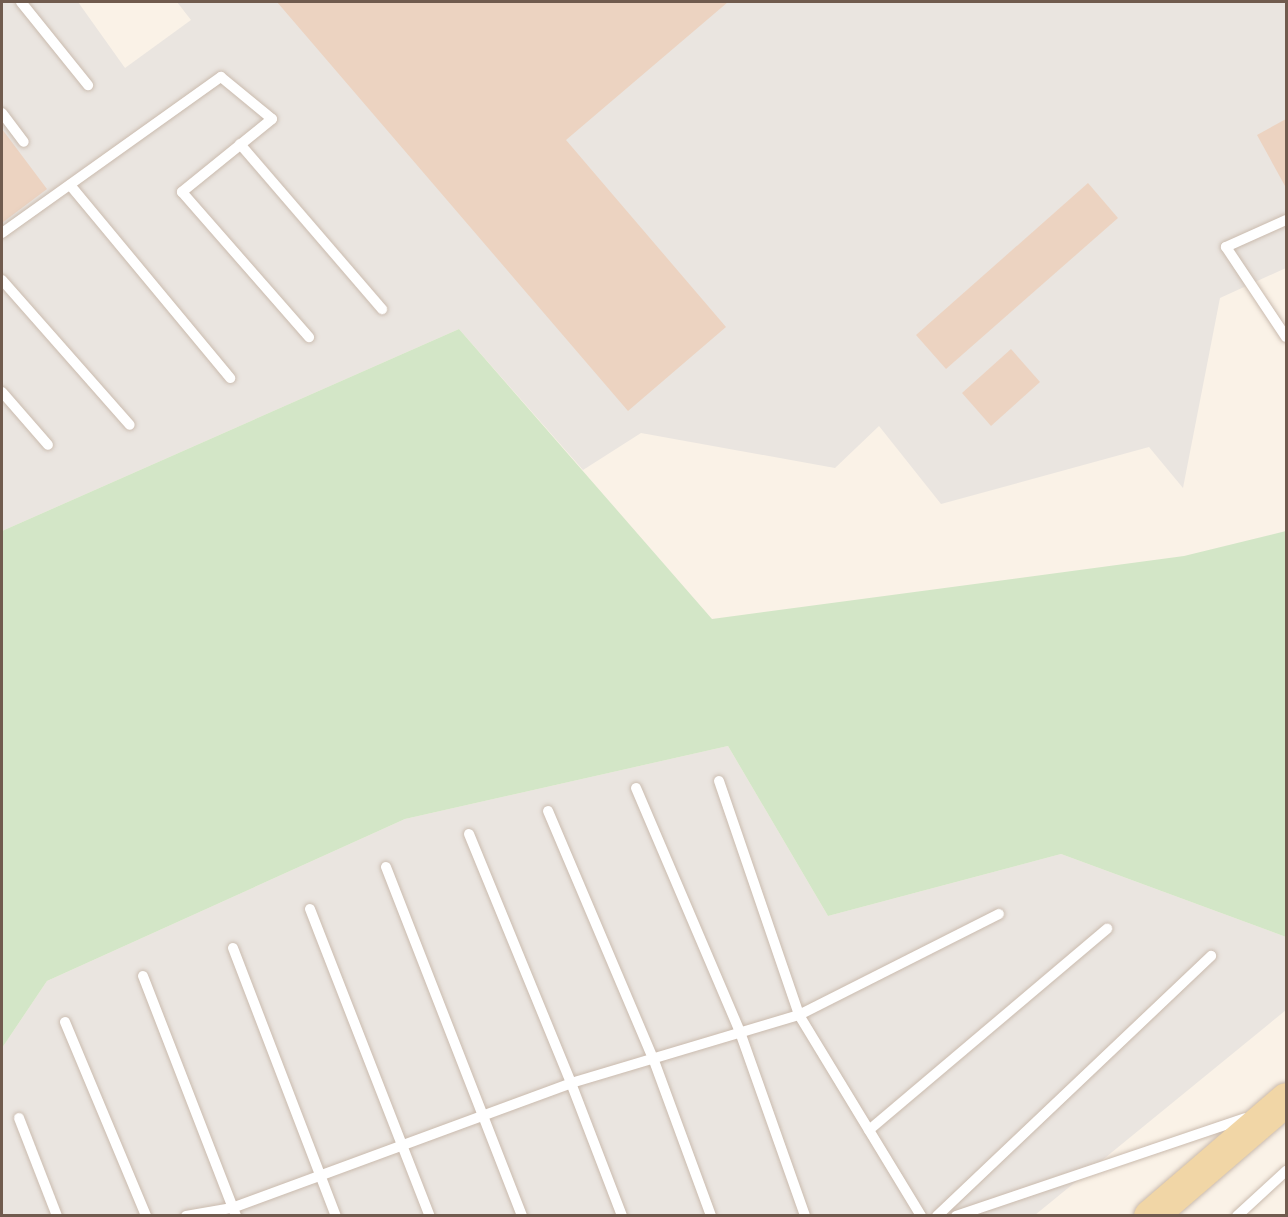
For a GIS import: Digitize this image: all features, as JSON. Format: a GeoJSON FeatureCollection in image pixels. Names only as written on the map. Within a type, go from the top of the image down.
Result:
{"type":"FeatureCollection","features":[{"type":"Feature","properties":{"kind":"main road"},"geometry":{"type":"LineString","coordinates":[[1150,1215],[1281,1103]]}},
{"type":"Feature","properties":{"kind":"lane"},"geometry":{"type":"LineString","coordinates":[[21,2],[88,85]]}},
{"type":"Feature","properties":{"kind":"lane"},"geometry":{"type":"LineString","coordinates":[[2,234],[221,77],[272,119],[182,192],[309,337]]}},
{"type":"Feature","properties":{"kind":"lane"},"geometry":{"type":"LineString","coordinates":[[2,113],[24,142]]}},
{"type":"Feature","properties":{"kind":"lane"},"geometry":{"type":"LineString","coordinates":[[240,144],[382,309]]}},
{"type":"Feature","properties":{"kind":"lane"},"geometry":{"type":"LineString","coordinates":[[70,184],[230,378]]}},
{"type":"Feature","properties":{"kind":"lane"},"geometry":{"type":"LineString","coordinates":[[1287,220],[1226,246],[1287,337]]}},
{"type":"Feature","properties":{"kind":"lane"},"geometry":{"type":"LineString","coordinates":[[2,280],[130,425]]}},
{"type":"Feature","properties":{"kind":"lane"},"geometry":{"type":"LineString","coordinates":[[2,392],[48,445]]}},
{"type":"Feature","properties":{"kind":"lane"},"geometry":{"type":"LineString","coordinates":[[719,781],[799,1015],[921,1215]]}},
{"type":"Feature","properties":{"kind":"lane"},"geometry":{"type":"LineString","coordinates":[[636,788],[740,1032],[805,1215]]}},
{"type":"Feature","properties":{"kind":"lane"},"geometry":{"type":"LineString","coordinates":[[548,811],[653,1058],[711,1215]]}},
{"type":"Feature","properties":{"kind":"lane"},"geometry":{"type":"LineString","coordinates":[[469,834],[571,1083],[622,1215]]}},
{"type":"Feature","properties":{"kind":"lane"},"geometry":{"type":"LineString","coordinates":[[386,867],[522,1215]]}},
{"type":"Feature","properties":{"kind":"lane"},"geometry":{"type":"LineString","coordinates":[[310,909],[430,1215]]}},
{"type":"Feature","properties":{"kind":"lane"},"geometry":{"type":"LineString","coordinates":[[186,1215],[234,1212],[402,1144],[571,1083],[799,1015],[999,914]]}},
{"type":"Feature","properties":{"kind":"lane"},"geometry":{"type":"LineString","coordinates":[[869,1130],[1107,929]]}},
{"type":"Feature","properties":{"kind":"lane"},"geometry":{"type":"LineString","coordinates":[[233,948],[336,1215]]}},
{"type":"Feature","properties":{"kind":"lane"},"geometry":{"type":"LineString","coordinates":[[937,1215],[1211,956]]}},
{"type":"Feature","properties":{"kind":"lane"},"geometry":{"type":"LineString","coordinates":[[143,976],[234,1212]]}},
{"type":"Feature","properties":{"kind":"lane"},"geometry":{"type":"LineString","coordinates":[[65,1022],[146,1215]]}},
{"type":"Feature","properties":{"kind":"lane"},"geometry":{"type":"LineString","coordinates":[[956,1215],[1281,1103]]}},
{"type":"Feature","properties":{"kind":"lane"},"geometry":{"type":"LineString","coordinates":[[19,1118],[57,1215]]}},
{"type":"Feature","properties":{"kind":"lane"},"geometry":{"type":"LineString","coordinates":[[1237,1215],[1287,1171]]}},
{"type":"Feature","properties":{"kind":"shaded area"},"geometry":{"type":"Polygon","coordinates":[[[2,2],[78,2],[125,68],[191,20],[177,2],[1286,2],[1286,268],[1220,298],[1183,488],[1149,447],[941,504],[879,426],[835,468],[641,433],[583,470],[459,329],[2,531],[2,2]]]}},
{"type":"Feature","properties":{"kind":"shaded area"},"geometry":{"type":"Polygon","coordinates":[[[728,746],[828,916],[1061,854],[1286,937],[1286,1010],[1035,1215],[2,1216],[2,1048],[47,981],[405,819],[728,746]]]}},
{"type":"Feature","properties":{"kind":"green space"},"geometry":{"type":"Polygon","coordinates":[[[459,329],[712,619],[1184,556],[1286,531],[1286,937],[1061,854],[828,916],[728,746],[405,819],[47,981],[2,1048],[2,531],[459,329]]]}},
{"type":"Feature","properties":{"kind":"building"},"geometry":{"type":"Polygon","coordinates":[[[277,2],[728,2],[566,140],[726,327],[628,411],[277,2]]]}},
{"type":"Feature","properties":{"kind":"building"},"geometry":{"type":"Polygon","coordinates":[[[1286,119],[1286,185],[1285,186],[1257,135],[1286,119]]]}},
{"type":"Feature","properties":{"kind":"building"},"geometry":{"type":"Polygon","coordinates":[[[2,129],[47,189],[2,223],[2,129]]]}},
{"type":"Feature","properties":{"kind":"building"},"geometry":{"type":"Polygon","coordinates":[[[1088,183],[1118,218],[946,369],[916,335],[1088,183]]]}},
{"type":"Feature","properties":{"kind":"building"},"geometry":{"type":"Polygon","coordinates":[[[1011,349],[1040,382],[991,426],[962,393],[1011,349]]]}}]}
